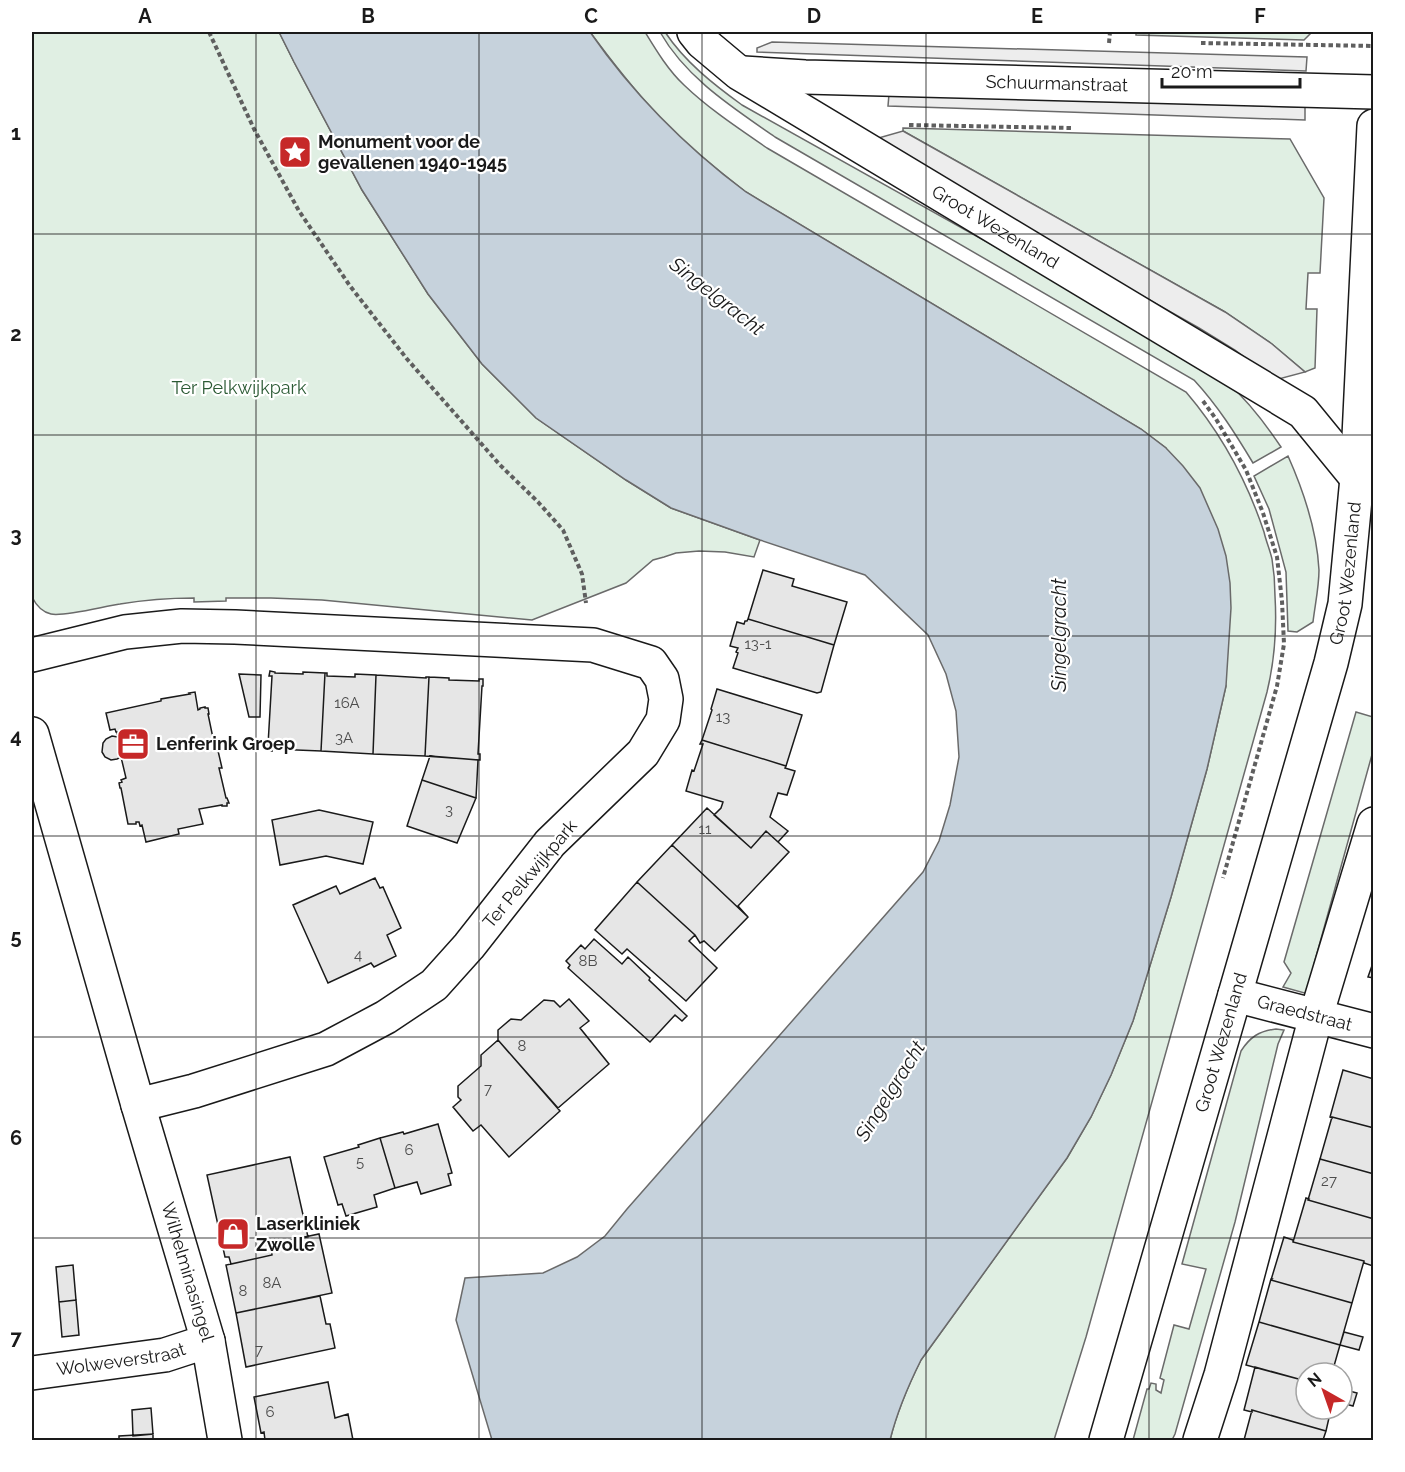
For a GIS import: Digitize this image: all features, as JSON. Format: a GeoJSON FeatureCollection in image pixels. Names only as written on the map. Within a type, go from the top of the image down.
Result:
{"type":"FeatureCollection","features":[{"type":"Feature","properties":{"kind":"street","name":"Groot Wezenland"},"geometry":{"type":"LineString","coordinates":[[694,32],[702,42],[739,73],[1303,412],[1357,478],[1346,604],[1331,663],[1106,1440]]}},
{"type":"Feature","properties":{"kind":"street","name":"Schuurmanstraat"},"geometry":{"type":"LineString","coordinates":[[739,73],[805,77],[1374,92]]}},
{"type":"Feature","properties":{"kind":"street"},"geometry":{"type":"LineString","coordinates":[[1357,478],[1374,126]]}},
{"type":"Feature","properties":{"kind":"street","name":"Ter Pelkwijkpark"},"geometry":{"type":"LineString","coordinates":[[32,655],[125,632],[182,626],[593,645],[651,663],[662,679],[666,699],[663,720],[643,753],[550,843],[469,946],[434,985],[386,1017],[327,1049],[194,1091],[138,1106]]}},
{"type":"Feature","properties":{"kind":"street"},"geometry":{"type":"LineString","coordinates":[[32,734],[138,1106]]}},
{"type":"Feature","properties":{"kind":"street"},"geometry":{"type":"LineString","coordinates":[[1200,1440],[1224,1363],[1316,1016],[1374,824]]}},
{"type":"Feature","properties":{"kind":"street","name":"Graedstraat"},"geometry":{"type":"LineString","coordinates":[[1235,994],[1374,1031]]}},
{"type":"Feature","properties":{"kind":"street","name":"Wilhelminasingel"},"geometry":{"type":"LineString","coordinates":[[138,1106],[208,1341],[225,1440]]}},
{"type":"Feature","properties":{"kind":"street","name":"Wolweverstraat"},"geometry":{"type":"LineString","coordinates":[[32,1373],[165,1355],[208,1341]]}},
{"type":"Feature","properties":{"kind":"path"},"geometry":{"type":"LineString","coordinates":[[209,32],[254,129],[299,211],[350,286],[407,359],[500,465],[563,530],[582,574],[593,645]]}},
{"type":"Feature","properties":{"kind":"path"},"geometry":{"type":"LineString","coordinates":[[1109,43],[1110,32]]}},
{"type":"Feature","properties":{"kind":"path"},"geometry":{"type":"LineString","coordinates":[[1197,394],[1216,419],[1246,470],[1263,513],[1276,557],[1282,601],[1284,644],[1277,686],[1222,880]]}},
{"type":"Feature","properties":{"kind":"green space","name":"Ter Pelkwijkpark"},"geometry":{"type":"Polygon","coordinates":[[[32,32],[279,32],[362,190],[428,294],[482,364],[536,418],[626,480],[671,508],[760,540],[754,557],[725,552],[676,553],[653,560],[626,583],[532,620],[322,600],[271,598],[226,598],[226,601],[194,602],[194,598],[157,600],[57,615],[42,610],[32,597],[32,32]]]}},
{"type":"Feature","properties":{"kind":"green space"},"geometry":{"type":"Polygon","coordinates":[[[590,32],[645,32],[658,53],[684,85],[767,148],[1186,392],[1211,424],[1232,458],[1250,494],[1264,532],[1273,564],[1275,582],[1274,656],[1270,680],[1086,1337],[1054,1440],[890,1440],[903,1399],[921,1360],[1067,1158],[1091,1117],[1111,1075],[1133,1021],[1207,769],[1226,686],[1166,448],[1141,429],[746,192],[721,173],[664,121],[629,82],[590,32]]]}},
{"type":"Feature","properties":{"kind":"green space"},"geometry":{"type":"Polygon","coordinates":[[[660,32],[665,32],[700,72],[742,105],[1196,359],[1227,382],[1242,397],[1281,447],[1253,463],[1226,420],[1194,380],[775,137],[696,78],[660,32]]]}},
{"type":"Feature","properties":{"kind":"green space"},"geometry":{"type":"Polygon","coordinates":[[[1136,32],[1312,32],[1304,40],[1136,35],[1136,32]]]}},
{"type":"Feature","properties":{"kind":"green space"},"geometry":{"type":"Polygon","coordinates":[[[903,128],[1290,139],[1324,198],[1320,273],[1308,273],[1306,309],[1317,309],[1315,368],[1305,372],[1272,344],[1225,312],[903,131],[903,128]]]}},
{"type":"Feature","properties":{"kind":"green space"},"geometry":{"type":"Polygon","coordinates":[[[1288,456],[1309,512],[1316,541],[1319,570],[1313,622],[1297,632],[1288,631],[1286,572],[1269,509],[1254,476],[1288,456]]]}},
{"type":"Feature","properties":{"kind":"green space"},"geometry":{"type":"Polygon","coordinates":[[[1356,712],[1373,717],[1373,751],[1314,964],[1327,969],[1308,994],[1283,987],[1291,973],[1284,962],[1356,712]]]}},
{"type":"Feature","properties":{"kind":"green space"},"geometry":{"type":"Polygon","coordinates":[[[1276,1029],[1284,1030],[1278,1044],[1235,1222],[1175,1434],[1172,1440],[1133,1440],[1147,1389],[1151,1383],[1156,1384],[1156,1390],[1161,1393],[1164,1380],[1160,1378],[1174,1325],[1189,1329],[1206,1269],[1182,1264],[1241,1051],[1256,1036],[1276,1029]]]}},
{"type":"Feature","properties":{"kind":"shaded area"},"geometry":{"type":"Polygon","coordinates":[[[772,42],[1307,57],[1306,71],[757,52],[757,48],[772,42]]]}},
{"type":"Feature","properties":{"kind":"shaded area"},"geometry":{"type":"Polygon","coordinates":[[[889,94],[1305,107],[1305,120],[888,106],[889,94]]]}},
{"type":"Feature","properties":{"kind":"shaded area"},"geometry":{"type":"Polygon","coordinates":[[[903,131],[1225,312],[1272,344],[1305,372],[1275,380],[1235,350],[1199,328],[868,141],[903,131]]]}},
{"type":"Feature","properties":{"kind":"water","name":"Singelgracht"},"geometry":{"type":"Polygon","coordinates":[[[279,32],[590,32],[642,98],[702,157],[746,192],[1141,429],[1166,448],[1200,488],[1218,529],[1226,556],[1230,583],[1231,608],[1226,686],[1207,769],[1133,1021],[1091,1117],[1067,1158],[921,1360],[903,1399],[890,1440],[492,1440],[456,1320],[465,1278],[543,1273],[577,1257],[605,1236],[923,872],[939,841],[950,805],[959,757],[956,711],[946,674],[928,635],[865,575],[671,508],[536,418],[482,364],[428,294],[362,190],[279,32]]]}},
{"type":"Feature","properties":{"kind":"building"},"geometry":{"type":"Polygon","coordinates":[[[763,570],[794,579],[792,586],[847,602],[834,645],[748,619],[763,570]]]}},
{"type":"Feature","properties":{"kind":"building"},"geometry":{"type":"Polygon","coordinates":[[[748,619],[834,645],[821,692],[817,693],[733,668],[738,648],[730,646],[737,622],[744,624],[748,619]]]}},
{"type":"Feature","properties":{"kind":"building"},"geometry":{"type":"Polygon","coordinates":[[[270,671],[275,673],[325,673],[321,751],[266,750],[272,676],[269,676],[270,671]]]}},
{"type":"Feature","properties":{"kind":"building"},"geometry":{"type":"Polygon","coordinates":[[[325,673],[327,676],[376,675],[373,754],[321,751],[325,673]]]}},
{"type":"Feature","properties":{"kind":"building"},"geometry":{"type":"Polygon","coordinates":[[[239,674],[261,675],[260,717],[249,717],[239,674]]]}},
{"type":"Feature","properties":{"kind":"building"},"geometry":{"type":"Polygon","coordinates":[[[376,675],[429,677],[425,756],[373,754],[376,675]]]}},
{"type":"Feature","properties":{"kind":"building"},"geometry":{"type":"Polygon","coordinates":[[[429,677],[449,678],[449,680],[479,681],[483,679],[478,754],[480,754],[480,760],[425,756],[429,677]]]}},
{"type":"Feature","properties":{"kind":"building"},"geometry":{"type":"Polygon","coordinates":[[[717,689],[802,715],[786,766],[702,740],[717,689]]]}},
{"type":"Feature","properties":{"kind":"building"},"geometry":{"type":"Polygon","coordinates":[[[195,692],[198,710],[208,708],[214,743],[216,742],[222,768],[219,768],[229,803],[227,806],[199,809],[203,824],[178,829],[179,834],[146,842],[142,825],[140,826],[139,822],[128,824],[119,783],[126,778],[121,757],[111,760],[102,752],[106,739],[112,736],[118,737],[115,729],[110,730],[106,713],[195,692]]]}},
{"type":"Feature","properties":{"kind":"building"},"geometry":{"type":"Polygon","coordinates":[[[702,740],[786,766],[785,768],[795,771],[787,795],[778,793],[770,817],[788,831],[778,842],[766,831],[751,848],[714,815],[723,802],[686,791],[703,744],[700,744],[702,740]]]}},
{"type":"Feature","properties":{"kind":"building"},"geometry":{"type":"Polygon","coordinates":[[[430,756],[478,760],[476,798],[422,780],[430,756]]]}},
{"type":"Feature","properties":{"kind":"building"},"geometry":{"type":"Polygon","coordinates":[[[422,780],[476,798],[457,843],[407,826],[422,780]]]}},
{"type":"Feature","properties":{"kind":"building"},"geometry":{"type":"Polygon","coordinates":[[[707,808],[751,848],[766,831],[789,852],[738,906],[748,917],[672,845],[707,808]]]}},
{"type":"Feature","properties":{"kind":"building"},"geometry":{"type":"Polygon","coordinates":[[[319,810],[373,822],[363,864],[326,856],[280,865],[272,820],[319,810]]]}},
{"type":"Feature","properties":{"kind":"building"},"geometry":{"type":"Polygon","coordinates":[[[672,845],[748,917],[715,951],[704,941],[700,943],[695,935],[637,882],[672,845]]]}},
{"type":"Feature","properties":{"kind":"building"},"geometry":{"type":"Polygon","coordinates":[[[375,878],[380,888],[383,887],[401,928],[387,935],[396,956],[374,967],[371,963],[328,983],[293,905],[336,886],[340,894],[375,878]]]}},
{"type":"Feature","properties":{"kind":"building"},"geometry":{"type":"Polygon","coordinates":[[[637,882],[695,935],[689,941],[717,968],[686,1001],[627,949],[622,954],[595,930],[637,882]]]}},
{"type":"Feature","properties":{"kind":"building"},"geometry":{"type":"Polygon","coordinates":[[[594,939],[622,964],[628,957],[687,1016],[682,1021],[675,1015],[650,1042],[568,968],[570,965],[566,961],[581,945],[585,949],[594,939]]]}},
{"type":"Feature","properties":{"kind":"building"},"geometry":{"type":"Polygon","coordinates":[[[1374,960],[1374,978],[1368,977],[1374,960]]]}},
{"type":"Feature","properties":{"kind":"building"},"geometry":{"type":"Polygon","coordinates":[[[569,999],[589,1021],[580,1028],[609,1064],[558,1108],[498,1040],[498,1030],[511,1019],[521,1020],[544,1000],[554,1001],[560,1007],[569,999]]]}},
{"type":"Feature","properties":{"kind":"building"},"geometry":{"type":"Polygon","coordinates":[[[498,1040],[560,1111],[509,1157],[481,1125],[473,1131],[453,1107],[461,1100],[458,1097],[458,1086],[481,1066],[481,1055],[498,1040]]]}},
{"type":"Feature","properties":{"kind":"building"},"geometry":{"type":"Polygon","coordinates":[[[1343,1070],[1374,1079],[1374,1128],[1330,1117],[1343,1070]]]}},
{"type":"Feature","properties":{"kind":"building"},"geometry":{"type":"Polygon","coordinates":[[[1332,1117],[1374,1128],[1374,1174],[1320,1159],[1332,1117]]]}},
{"type":"Feature","properties":{"kind":"building"},"geometry":{"type":"Polygon","coordinates":[[[438,1124],[452,1173],[448,1174],[451,1185],[421,1194],[417,1182],[395,1188],[380,1138],[438,1124]]]}},
{"type":"Feature","properties":{"kind":"building"},"geometry":{"type":"Polygon","coordinates":[[[380,1138],[395,1188],[374,1195],[377,1207],[346,1216],[342,1204],[338,1205],[324,1157],[380,1138]]]}},
{"type":"Feature","properties":{"kind":"building"},"geometry":{"type":"Polygon","coordinates":[[[290,1157],[308,1237],[271,1244],[272,1255],[231,1264],[229,1257],[225,1257],[207,1175],[290,1157]]]}},
{"type":"Feature","properties":{"kind":"building"},"geometry":{"type":"Polygon","coordinates":[[[1320,1159],[1374,1174],[1374,1219],[1308,1200],[1320,1159]]]}},
{"type":"Feature","properties":{"kind":"building"},"geometry":{"type":"Polygon","coordinates":[[[1306,1198],[1374,1219],[1373,1266],[1364,1261],[1293,1242],[1306,1198]]]}},
{"type":"Feature","properties":{"kind":"building"},"geometry":{"type":"Polygon","coordinates":[[[319,1234],[332,1293],[236,1313],[226,1265],[272,1255],[271,1244],[319,1234]]]}},
{"type":"Feature","properties":{"kind":"building"},"geometry":{"type":"Polygon","coordinates":[[[1284,1237],[1293,1242],[1364,1261],[1352,1303],[1271,1280],[1284,1237]]]}},
{"type":"Feature","properties":{"kind":"building"},"geometry":{"type":"Polygon","coordinates":[[[73,1265],[76,1300],[59,1302],[56,1267],[73,1265]]]}},
{"type":"Feature","properties":{"kind":"building"},"geometry":{"type":"Polygon","coordinates":[[[1271,1279],[1352,1303],[1340,1345],[1259,1322],[1271,1279]]]}},
{"type":"Feature","properties":{"kind":"building"},"geometry":{"type":"Polygon","coordinates":[[[320,1296],[326,1324],[330,1324],[335,1348],[246,1367],[236,1313],[320,1296]]]}},
{"type":"Feature","properties":{"kind":"building"},"geometry":{"type":"Polygon","coordinates":[[[76,1300],[79,1335],[62,1337],[59,1302],[76,1300]]]}},
{"type":"Feature","properties":{"kind":"building"},"geometry":{"type":"Polygon","coordinates":[[[1259,1322],[1340,1345],[1335,1361],[1294,1361],[1294,1378],[1246,1365],[1259,1322]]]}},
{"type":"Feature","properties":{"kind":"building"},"geometry":{"type":"Polygon","coordinates":[[[1344,1332],[1363,1337],[1359,1350],[1340,1345],[1344,1332]]]}},
{"type":"Feature","properties":{"kind":"building"},"geometry":{"type":"Polygon","coordinates":[[[1255,1367],[1294,1378],[1294,1421],[1328,1421],[1326,1431],[1252,1410],[1252,1412],[1244,1410],[1255,1367]]]}},
{"type":"Feature","properties":{"kind":"building"},"geometry":{"type":"Polygon","coordinates":[[[328,1382],[335,1418],[348,1414],[353,1440],[265,1440],[264,1432],[261,1433],[254,1397],[328,1382]]]}},
{"type":"Feature","properties":{"kind":"building"},"geometry":{"type":"Polygon","coordinates":[[[151,1408],[153,1434],[133,1436],[132,1410],[151,1408]]]}},
{"type":"Feature","properties":{"kind":"building"},"geometry":{"type":"Polygon","coordinates":[[[1252,1410],[1326,1431],[1323,1440],[1244,1440],[1252,1410]]]}},
{"type":"Feature","properties":{"kind":"building"},"geometry":{"type":"Polygon","coordinates":[[[153,1434],[153,1440],[119,1440],[119,1436],[153,1434]]]}},
{"type":"Feature","properties":{"kind":"place","name":"Monument voor de gevallenen 1940-1945"},"geometry":{"type":"Point","coordinates":[295,152]}},
{"type":"Feature","properties":{"kind":"place","name":"Lenferink Groep"},"geometry":{"type":"Point","coordinates":[133,744]}},
{"type":"Feature","properties":{"kind":"place","name":"Laserkliniek Zwolle"},"geometry":{"type":"Point","coordinates":[233,1234]}}]}
